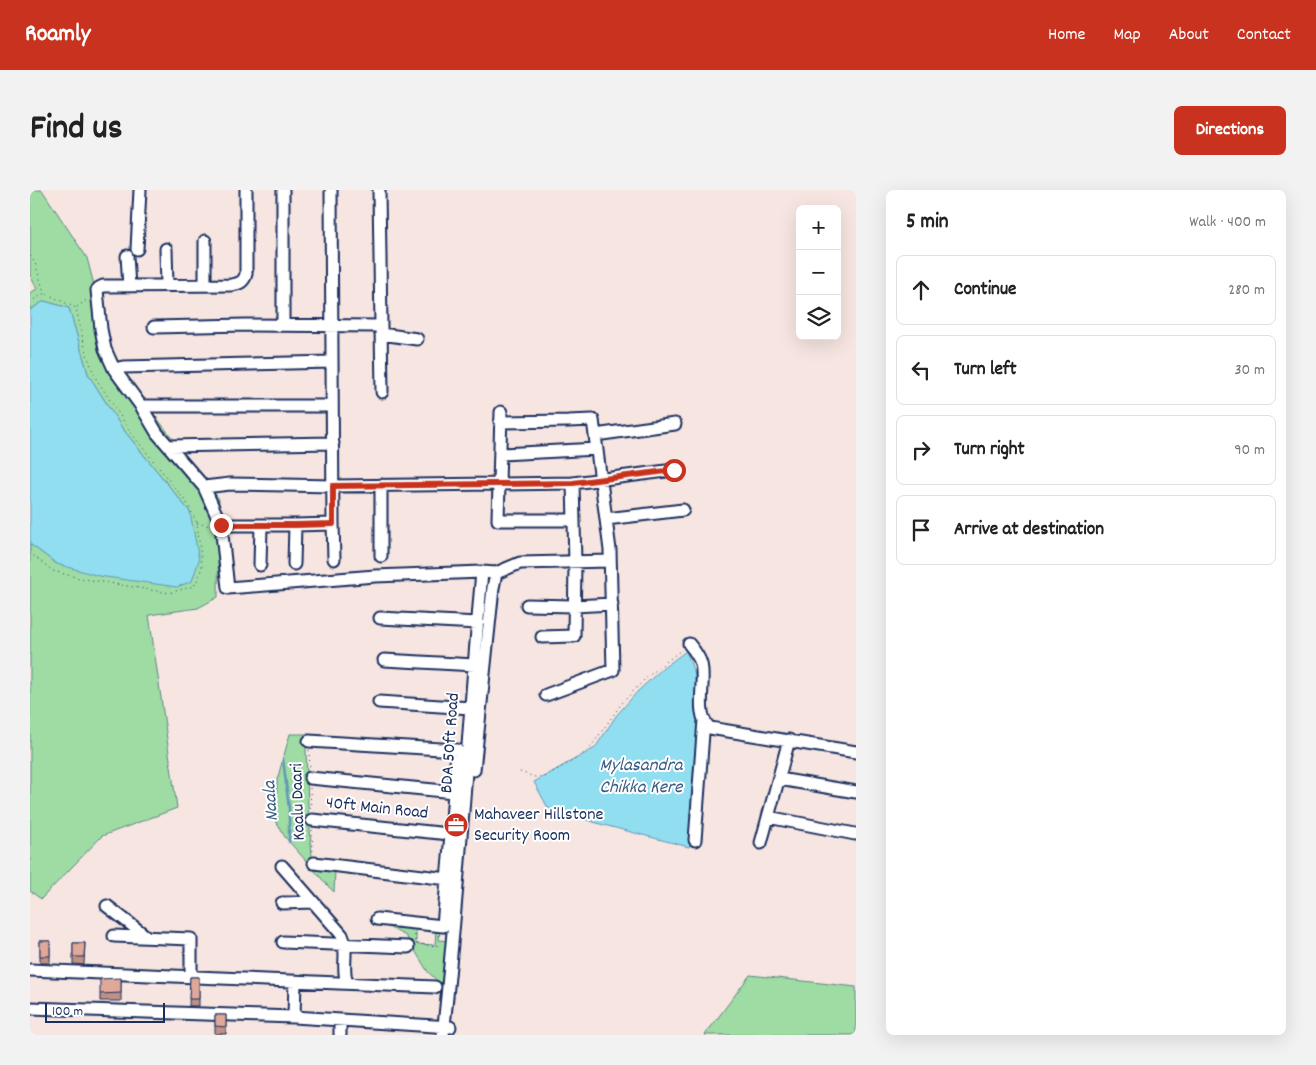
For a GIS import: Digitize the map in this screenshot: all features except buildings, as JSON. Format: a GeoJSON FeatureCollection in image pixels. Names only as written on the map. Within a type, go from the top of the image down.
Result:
{"type":"FeatureCollection","features":[{"type":"Feature","properties":{"kind":"street"},"geometry":{"type":"LineString","coordinates":[[137,249],[140,190]]}},
{"type":"Feature","properties":{"kind":"street"},"geometry":{"type":"LineString","coordinates":[[246,190],[246,274],[245,278],[237,284],[103,286],[97,290],[105,349],[114,370],[158,432],[204,487],[221,526],[228,588],[375,576],[496,573],[520,562],[610,561]]}},
{"type":"Feature","properties":{"kind":"street"},"geometry":{"type":"LineString","coordinates":[[283,190],[283,325]]}},
{"type":"Feature","properties":{"kind":"street"},"geometry":{"type":"LineString","coordinates":[[331,190],[334,559]]}},
{"type":"Feature","properties":{"kind":"street"},"geometry":{"type":"LineString","coordinates":[[379,190],[382,392]]}},
{"type":"Feature","properties":{"kind":"street"},"geometry":{"type":"LineString","coordinates":[[204,242],[205,285]]}},
{"type":"Feature","properties":{"kind":"street"},"geometry":{"type":"LineString","coordinates":[[166,249],[167,285]]}},
{"type":"Feature","properties":{"kind":"street"},"geometry":{"type":"LineString","coordinates":[[127,256],[129,286]]}},
{"type":"Feature","properties":{"kind":"street"},"geometry":{"type":"LineString","coordinates":[[154,327],[332,326],[381,330],[417,339]]}},
{"type":"Feature","properties":{"kind":"street"},"geometry":{"type":"LineString","coordinates":[[114,370],[123,367],[332,362]]}},
{"type":"Feature","properties":{"kind":"street"},"geometry":{"type":"LineString","coordinates":[[141,406],[332,406]]}},
{"type":"Feature","properties":{"kind":"street"},"geometry":{"type":"LineString","coordinates":[[546,695],[613,670],[610,561],[593,420],[501,417],[498,520],[573,520]]}},
{"type":"Feature","properties":{"kind":"street"},"geometry":{"type":"LineString","coordinates":[[595,435],[676,424]]}},
{"type":"Feature","properties":{"kind":"street"},"geometry":{"type":"LineString","coordinates":[[169,446],[333,443]]}},
{"type":"Feature","properties":{"kind":"street"},"geometry":{"type":"LineString","coordinates":[[500,454],[597,449]]}},
{"type":"Feature","properties":{"kind":"street"},"geometry":{"type":"LineString","coordinates":[[204,487],[230,484],[333,486],[573,483],[674,470]]}},
{"type":"Feature","properties":{"kind":"street"},"geometry":{"type":"LineString","coordinates":[[542,637],[574,636],[573,483]]}},
{"type":"Feature","properties":{"kind":"street"},"geometry":{"type":"LineString","coordinates":[[381,485],[381,556]]}},
{"type":"Feature","properties":{"kind":"street"},"geometry":{"type":"LineString","coordinates":[[606,519],[683,510]]}},
{"type":"Feature","properties":{"kind":"street"},"geometry":{"type":"LineString","coordinates":[[221,526],[333,524]]}},
{"type":"Feature","properties":{"kind":"street"},"geometry":{"type":"LineString","coordinates":[[260,565],[261,525]]}},
{"type":"Feature","properties":{"kind":"street"},"geometry":{"type":"LineString","coordinates":[[294,564],[295,525]]}},
{"type":"Feature","properties":{"kind":"street","name":"BDA 50ft Road"},"geometry":{"type":"LineString","coordinates":[[447,1031],[470,708],[482,572]]}},
{"type":"Feature","properties":{"kind":"street","name":"BDA 50ft Road"},"geometry":{"type":"LineString","coordinates":[[461,835],[480,711],[496,573]]}},
{"type":"Feature","properties":{"kind":"street"},"geometry":{"type":"LineString","coordinates":[[527,605],[574,606],[612,604]]}},
{"type":"Feature","properties":{"kind":"street"},"geometry":{"type":"LineString","coordinates":[[380,618],[478,623]]}},
{"type":"Feature","properties":{"kind":"street"},"geometry":{"type":"LineString","coordinates":[[689,644],[697,653],[701,663],[702,714],[710,728],[856,752]]}},
{"type":"Feature","properties":{"kind":"street"},"geometry":{"type":"LineString","coordinates":[[384,660],[474,665]]}},
{"type":"Feature","properties":{"kind":"street"},"geometry":{"type":"LineString","coordinates":[[379,702],[470,708]]}},
{"type":"Feature","properties":{"kind":"street"},"geometry":{"type":"LineString","coordinates":[[695,840],[704,720]]}},
{"type":"Feature","properties":{"kind":"street"},"geometry":{"type":"LineString","coordinates":[[761,843],[789,740]]}},
{"type":"Feature","properties":{"kind":"street"},"geometry":{"type":"LineString","coordinates":[[309,741],[457,750],[454,792],[461,835],[448,879],[443,926],[377,919]]}},
{"type":"Feature","properties":{"kind":"street"},"geometry":{"type":"LineString","coordinates":[[310,778],[454,792]]}},
{"type":"Feature","properties":{"kind":"street"},"geometry":{"type":"LineString","coordinates":[[779,779],[856,792]]}},
{"type":"Feature","properties":{"kind":"street"},"geometry":{"type":"LineString","coordinates":[[768,817],[855,834]]}},
{"type":"Feature","properties":{"kind":"street","name":"40ft Main Road"},"geometry":{"type":"LineString","coordinates":[[312,820],[461,835]]}},
{"type":"Feature","properties":{"kind":"street"},"geometry":{"type":"LineString","coordinates":[[314,863],[448,879]]}},
{"type":"Feature","properties":{"kind":"street"},"geometry":{"type":"LineString","coordinates":[[282,866],[342,934],[346,983]]}},
{"type":"Feature","properties":{"kind":"street"},"geometry":{"type":"LineString","coordinates":[[282,903],[313,902]]}},
{"type":"Feature","properties":{"kind":"street"},"geometry":{"type":"LineString","coordinates":[[107,906],[147,937]]}},
{"type":"Feature","properties":{"kind":"street"},"geometry":{"type":"LineString","coordinates":[[114,936],[191,939],[191,977]]}},
{"type":"Feature","properties":{"kind":"street"},"geometry":{"type":"LineString","coordinates":[[283,942],[408,946]]}},
{"type":"Feature","properties":{"kind":"street"},"geometry":{"type":"LineString","coordinates":[[30,970],[435,987]]}},
{"type":"Feature","properties":{"kind":"street"},"geometry":{"type":"LineString","coordinates":[[294,1017],[295,981]]}},
{"type":"Feature","properties":{"kind":"street"},"geometry":{"type":"LineString","coordinates":[[30,1008],[294,1017],[447,1031]]}},
{"type":"Feature","properties":{"kind":"street"},"geometry":{"type":"LineString","coordinates":[[340,1020],[340,1035]]}},
{"type":"Feature","properties":{"kind":"path"},"geometry":{"type":"LineString","coordinates":[[30,256],[35,263],[45,293],[76,308],[86,352],[95,377],[132,434],[187,503],[197,523],[202,567],[194,586],[170,592],[79,578],[53,571],[30,553]]}},
{"type":"Feature","properties":{"kind":"path"},"geometry":{"type":"LineString","coordinates":[[30,302],[45,293]]}},
{"type":"Feature","properties":{"kind":"path"},"geometry":{"type":"LineString","coordinates":[[197,523],[221,526]]}},
{"type":"Feature","properties":{"kind":"path"},"geometry":{"type":"LineString","coordinates":[[520,772],[535,777],[544,777],[580,757],[590,748],[622,703],[646,678],[689,644]]}},
{"type":"Feature","properties":{"kind":"path","name":"Kaalu Daari"},"geometry":{"type":"LineString","coordinates":[[309,741],[314,863]]}},
{"type":"Feature","properties":{"kind":"path"},"geometry":{"type":"LineString","coordinates":[[415,924],[414,944],[422,945],[437,946],[439,926]]}},
{"type":"Feature","properties":{"kind":"green space"},"geometry":{"type":"Polygon","coordinates":[[[30,190],[42,190],[87,258],[114,362],[219,499],[218,597],[198,608],[149,615],[177,808],[102,836],[41,899],[30,891],[30,544],[57,564],[190,512],[122,428],[88,374],[69,308],[44,301],[30,310],[30,293],[37,289],[30,275],[30,190]]]}},
{"type":"Feature","properties":{"kind":"green space"},"geometry":{"type":"Polygon","coordinates":[[[290,734],[308,734],[306,750],[308,804],[313,869],[285,837],[276,822],[277,780],[290,734]]]}},
{"type":"Feature","properties":{"kind":"green space"},"geometry":{"type":"Polygon","coordinates":[[[313,869],[335,870],[334,892],[328,886],[313,869]]]}},
{"type":"Feature","properties":{"kind":"green space"},"geometry":{"type":"Polygon","coordinates":[[[372,919],[416,928],[416,944],[435,945],[436,928],[440,929],[439,940],[449,941],[443,986],[428,972],[406,936],[372,919]]]}},
{"type":"Feature","properties":{"kind":"green space"},"geometry":{"type":"Polygon","coordinates":[[[750,975],[856,987],[856,1035],[705,1035],[750,975]]]}},
{"type":"Feature","properties":{"kind":"water"},"geometry":{"type":"Polygon","coordinates":[[[44,301],[69,308],[88,374],[122,428],[190,512],[199,560],[192,581],[177,587],[99,576],[57,564],[30,544],[30,310],[44,301]]]}},
{"type":"Feature","properties":{"kind":"water","name":"Mylasandra Chikka Kere"},"geometry":{"type":"Polygon","coordinates":[[[686,651],[695,675],[696,704],[701,727],[696,823],[689,847],[600,824],[548,808],[534,782],[595,748],[616,716],[638,691],[662,669],[686,651]]]}},
{"type":"Feature","properties":{"kind":"waterway","name":"Naala"},"geometry":{"type":"LineString","coordinates":[[283,758],[289,809],[289,842]]}},
{"type":"Feature","properties":{"kind":"place","name":"Mahaveer Hillstone Security Room"},"geometry":{"type":"Point","coordinates":[456,825]}},
{"type":"Feature","properties":{"kind":"route"},"geometry":{"type":"LineString","coordinates":[[221,525],[333,524],[333,486],[573,483],[674,470]]}}]}
